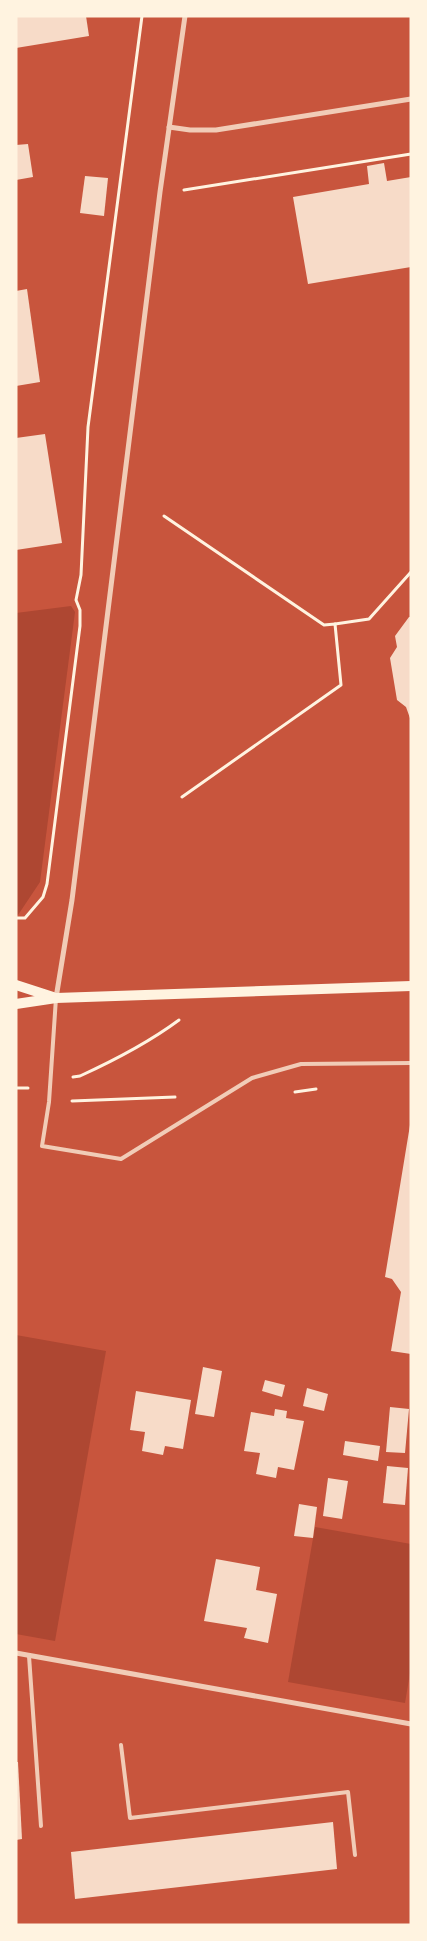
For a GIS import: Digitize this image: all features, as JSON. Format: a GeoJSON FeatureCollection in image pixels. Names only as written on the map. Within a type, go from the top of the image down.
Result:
{"type":"FeatureCollection","features":[{"type":"Feature","properties":{"kind":"main road"},"geometry":{"type":"LineString","coordinates":[[16,985],[56,998]]}},
{"type":"Feature","properties":{"kind":"main road"},"geometry":{"type":"LineString","coordinates":[[16,1004],[56,998],[411,986]]}},
{"type":"Feature","properties":{"kind":"street"},"geometry":{"type":"LineString","coordinates":[[56,998],[72,900],[168,127],[185,16]]}},
{"type":"Feature","properties":{"kind":"street"},"geometry":{"type":"LineString","coordinates":[[168,127],[190,130],[216,130],[411,99]]}},
{"type":"Feature","properties":{"kind":"street"},"geometry":{"type":"LineString","coordinates":[[16,1653],[411,1724]]}},
{"type":"Feature","properties":{"kind":"lane"},"geometry":{"type":"LineString","coordinates":[[56,998],[49,1102],[42,1146],[121,1158],[252,1078],[301,1064],[411,1064]]}},
{"type":"Feature","properties":{"kind":"lane"},"geometry":{"type":"LineString","coordinates":[[29,1656],[41,1826]]}},
{"type":"Feature","properties":{"kind":"lane"},"geometry":{"type":"LineString","coordinates":[[121,1745],[130,1818],[348,1792],[356,1855]]}},
{"type":"Feature","properties":{"kind":"path"},"geometry":{"type":"LineString","coordinates":[[16,918],[25,918],[43,897],[47,884],[80,626],[80,610],[76,600],[81,575],[88,428],[142,16]]}},
{"type":"Feature","properties":{"kind":"path"},"geometry":{"type":"LineString","coordinates":[[160,192],[209,187],[411,154]]}},
{"type":"Feature","properties":{"kind":"path"},"geometry":{"type":"LineString","coordinates":[[164,516],[324,624],[368,619],[411,572]]}},
{"type":"Feature","properties":{"kind":"path"},"geometry":{"type":"LineString","coordinates":[[182,797],[341,685],[335,624]]}},
{"type":"Feature","properties":{"kind":"path"},"geometry":{"type":"LineString","coordinates":[[80,1076],[125,1055],[155,1037],[214,993]]}},
{"type":"Feature","properties":{"kind":"path"},"geometry":{"type":"LineString","coordinates":[[16,1088],[23,1089]]}},
{"type":"Feature","properties":{"kind":"shaded area"},"geometry":{"type":"Polygon","coordinates":[[[71,606],[75,612],[40,882],[18,915],[16,915],[16,613],[71,606]]]}},
{"type":"Feature","properties":{"kind":"shaded area"},"geometry":{"type":"Polygon","coordinates":[[[16,1335],[106,1351],[55,1641],[16,1634],[16,1335]]]}},
{"type":"Feature","properties":{"kind":"shaded area"},"geometry":{"type":"Polygon","coordinates":[[[315,1527],[411,1544],[411,1667],[405,1703],[288,1682],[315,1527]]]}},
{"type":"Feature","properties":{"kind":"building"},"geometry":{"type":"Polygon","coordinates":[[[16,16],[86,16],[89,36],[16,48],[16,16]]]}},
{"type":"Feature","properties":{"kind":"building"},"geometry":{"type":"Polygon","coordinates":[[[28,144],[33,177],[16,180],[16,145],[28,144]]]}},
{"type":"Feature","properties":{"kind":"building"},"geometry":{"type":"Polygon","coordinates":[[[384,163],[387,181],[411,177],[411,267],[308,284],[293,197],[369,184],[367,166],[384,163]]]}},
{"type":"Feature","properties":{"kind":"building"},"geometry":{"type":"Polygon","coordinates":[[[85,176],[108,178],[104,216],[80,213],[85,176]]]}},
{"type":"Feature","properties":{"kind":"building"},"geometry":{"type":"Polygon","coordinates":[[[27,289],[40,382],[16,386],[16,291],[27,289]]]}},
{"type":"Feature","properties":{"kind":"building"},"geometry":{"type":"Polygon","coordinates":[[[45,434],[62,543],[16,550],[16,438],[45,434]]]}},
{"type":"Feature","properties":{"kind":"building"},"geometry":{"type":"Polygon","coordinates":[[[409,617],[411,617],[411,721],[406,707],[397,700],[390,658],[397,647],[395,636],[409,617]]]}},
{"type":"Feature","properties":{"kind":"building"},"geometry":{"type":"Polygon","coordinates":[[[410,1125],[411,1354],[391,1351],[401,1292],[392,1279],[385,1277],[410,1125]]]}},
{"type":"Feature","properties":{"kind":"building"},"geometry":{"type":"Polygon","coordinates":[[[203,1367],[222,1371],[214,1417],[195,1414],[203,1367]]]}},
{"type":"Feature","properties":{"kind":"building"},"geometry":{"type":"Polygon","coordinates":[[[265,1380],[285,1385],[282,1397],[262,1391],[265,1380]]]}},
{"type":"Feature","properties":{"kind":"building"},"geometry":{"type":"Polygon","coordinates":[[[307,1388],[328,1394],[324,1411],[303,1406],[307,1388]]]}},
{"type":"Feature","properties":{"kind":"building"},"geometry":{"type":"Polygon","coordinates":[[[136,1391],[191,1400],[183,1449],[165,1446],[163,1455],[142,1451],[145,1432],[130,1430],[136,1391]]]}},
{"type":"Feature","properties":{"kind":"building"},"geometry":{"type":"Polygon","coordinates":[[[390,1407],[409,1409],[405,1453],[386,1452],[390,1407]]]}},
{"type":"Feature","properties":{"kind":"building"},"geometry":{"type":"Polygon","coordinates":[[[275,1409],[287,1411],[286,1418],[304,1421],[294,1470],[278,1467],[276,1478],[256,1474],[260,1453],[244,1451],[251,1412],[274,1416],[275,1409]]]}},
{"type":"Feature","properties":{"kind":"building"},"geometry":{"type":"Polygon","coordinates":[[[345,1441],[380,1446],[378,1461],[343,1455],[345,1441]]]}},
{"type":"Feature","properties":{"kind":"building"},"geometry":{"type":"Polygon","coordinates":[[[387,1466],[408,1468],[405,1505],[383,1503],[387,1466]]]}},
{"type":"Feature","properties":{"kind":"building"},"geometry":{"type":"Polygon","coordinates":[[[328,1478],[348,1481],[342,1519],[323,1516],[328,1478]]]}},
{"type":"Feature","properties":{"kind":"building"},"geometry":{"type":"Polygon","coordinates":[[[299,1504],[317,1507],[313,1538],[294,1536],[299,1504]]]}},
{"type":"Feature","properties":{"kind":"building"},"geometry":{"type":"Polygon","coordinates":[[[216,1559],[260,1567],[256,1590],[277,1594],[268,1643],[244,1638],[247,1628],[204,1621],[216,1559]]]}},
{"type":"Feature","properties":{"kind":"building"},"geometry":{"type":"Polygon","coordinates":[[[16,1762],[18,1762],[22,1839],[16,1840],[16,1762]]]}},
{"type":"Feature","properties":{"kind":"building"},"geometry":{"type":"Polygon","coordinates":[[[333,1822],[337,1869],[75,1899],[71,1852],[333,1822]]]}}]}
